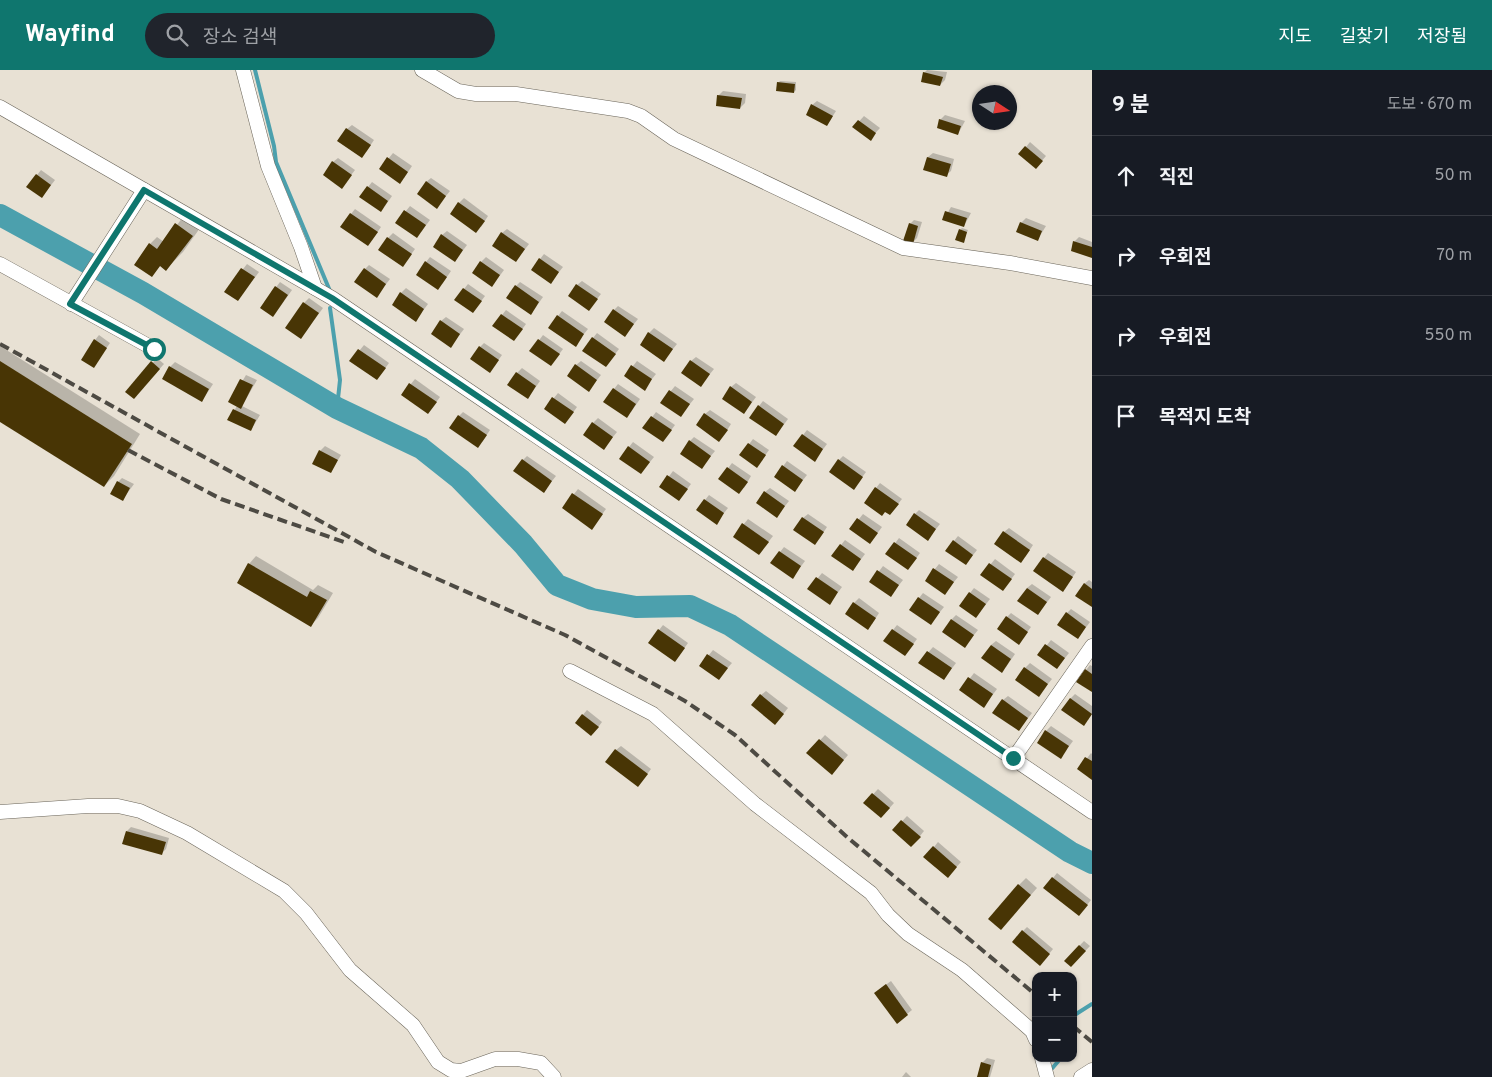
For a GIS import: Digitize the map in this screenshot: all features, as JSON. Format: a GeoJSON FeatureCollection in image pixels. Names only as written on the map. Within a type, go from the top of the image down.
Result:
{"type":"FeatureCollection","features":[{"type":"Feature","properties":{"kind":"street"},"geometry":{"type":"LineString","coordinates":[[244,70],[268,166],[301,247],[315,288]]}},
{"type":"Feature","properties":{"kind":"street"},"geometry":{"type":"LineString","coordinates":[[422,70],[458,91],[476,94],[516,94],[628,111],[641,116],[674,139],[902,248],[1010,263],[1092,278]]}},
{"type":"Feature","properties":{"kind":"street"},"geometry":{"type":"LineString","coordinates":[[0,107],[315,288],[1092,812]]}},
{"type":"Feature","properties":{"kind":"street"},"geometry":{"type":"LineString","coordinates":[[70,304],[144,190]]}},
{"type":"Feature","properties":{"kind":"street"},"geometry":{"type":"LineString","coordinates":[[0,264],[154,349]]}},
{"type":"Feature","properties":{"kind":"street"},"geometry":{"type":"LineString","coordinates":[[1013,758],[1092,646]]}},
{"type":"Feature","properties":{"kind":"street"},"geometry":{"type":"LineString","coordinates":[[570,671],[653,714],[755,804],[871,893],[888,915],[908,934],[984,987],[1032,1031]]}},
{"type":"Feature","properties":{"kind":"street"},"geometry":{"type":"LineString","coordinates":[[0,812],[88,806],[118,806],[140,811],[187,833],[284,891],[306,913],[350,970],[412,1025],[438,1062],[451,1070],[461,1071],[495,1059],[518,1059],[541,1063],[554,1077]]}},
{"type":"Feature","properties":{"kind":"street"},"geometry":{"type":"LineString","coordinates":[[1043,1062],[1047,1077]]}},
{"type":"Feature","properties":{"kind":"street"},"geometry":{"type":"LineString","coordinates":[[1081,1077],[1092,1070]]}},
{"type":"Feature","properties":{"kind":"building"},"geometry":{"type":"Polygon","coordinates":[[[923,72],[943,77],[940,86],[921,82],[923,72]]]}},
{"type":"Feature","properties":{"kind":"building"},"geometry":{"type":"Polygon","coordinates":[[[777,82],[795,84],[794,93],[776,91],[777,82]]]}},
{"type":"Feature","properties":{"kind":"building"},"geometry":{"type":"Polygon","coordinates":[[[717,95],[742,98],[740,109],[716,106],[717,95]]]}},
{"type":"Feature","properties":{"kind":"building"},"geometry":{"type":"Polygon","coordinates":[[[811,104],[833,116],[827,126],[806,115],[811,104]]]}},
{"type":"Feature","properties":{"kind":"building"},"geometry":{"type":"Polygon","coordinates":[[[939,119],[961,126],[958,135],[937,128],[939,119]]]}},
{"type":"Feature","properties":{"kind":"building"},"geometry":{"type":"Polygon","coordinates":[[[858,120],[876,133],[871,141],[852,127],[858,120]]]}},
{"type":"Feature","properties":{"kind":"building"},"geometry":{"type":"Polygon","coordinates":[[[346,128],[371,145],[362,158],[337,141],[346,128]]]}},
{"type":"Feature","properties":{"kind":"building"},"geometry":{"type":"Polygon","coordinates":[[[1025,146],[1043,161],[1036,169],[1018,154],[1025,146]]]}},
{"type":"Feature","properties":{"kind":"building"},"geometry":{"type":"Polygon","coordinates":[[[387,157],[408,172],[400,184],[379,169],[387,157]]]}},
{"type":"Feature","properties":{"kind":"building"},"geometry":{"type":"Polygon","coordinates":[[[927,157],[951,164],[947,177],[923,170],[927,157]]]}},
{"type":"Feature","properties":{"kind":"building"},"geometry":{"type":"Polygon","coordinates":[[[332,161],[352,175],[342,189],[323,175],[332,161]]]}},
{"type":"Feature","properties":{"kind":"building"},"geometry":{"type":"Polygon","coordinates":[[[36,174],[51,185],[42,198],[26,187],[36,174]]]}},
{"type":"Feature","properties":{"kind":"building"},"geometry":{"type":"Polygon","coordinates":[[[426,181],[446,196],[437,209],[417,194],[426,181]]]}},
{"type":"Feature","properties":{"kind":"building"},"geometry":{"type":"Polygon","coordinates":[[[367,186],[388,201],[381,212],[359,197],[367,186]]]}},
{"type":"Feature","properties":{"kind":"building"},"geometry":{"type":"Polygon","coordinates":[[[458,202],[485,221],[476,233],[450,214],[458,202]]]}},
{"type":"Feature","properties":{"kind":"building"},"geometry":{"type":"Polygon","coordinates":[[[404,210],[426,225],[417,238],[395,223],[404,210]]]}},
{"type":"Feature","properties":{"kind":"building"},"geometry":{"type":"Polygon","coordinates":[[[945,211],[967,218],[964,227],[942,220],[945,211]]]}},
{"type":"Feature","properties":{"kind":"building"},"geometry":{"type":"Polygon","coordinates":[[[350,213],[378,232],[368,246],[340,227],[350,213]]]}},
{"type":"Feature","properties":{"kind":"building"},"geometry":{"type":"Polygon","coordinates":[[[1020,222],[1042,231],[1038,241],[1016,232],[1020,222]]]}},
{"type":"Feature","properties":{"kind":"building"},"geometry":{"type":"Polygon","coordinates":[[[175,223],[193,236],[166,271],[160,266],[152,277],[134,265],[149,243],[157,249],[175,223]]]}},
{"type":"Feature","properties":{"kind":"building"},"geometry":{"type":"Polygon","coordinates":[[[909,223],[918,226],[913,244],[903,241],[909,223]]]}},
{"type":"Feature","properties":{"kind":"building"},"geometry":{"type":"Polygon","coordinates":[[[959,229],[967,232],[964,243],[955,240],[959,229]]]}},
{"type":"Feature","properties":{"kind":"building"},"geometry":{"type":"Polygon","coordinates":[[[501,232],[525,249],[516,262],[492,246],[501,232]]]}},
{"type":"Feature","properties":{"kind":"building"},"geometry":{"type":"Polygon","coordinates":[[[441,234],[463,250],[455,262],[433,247],[441,234]]]}},
{"type":"Feature","properties":{"kind":"building"},"geometry":{"type":"Polygon","coordinates":[[[387,237],[412,254],[403,267],[378,250],[387,237]]]}},
{"type":"Feature","properties":{"kind":"building"},"geometry":{"type":"Polygon","coordinates":[[[1073,241],[1092,247],[1092,258],[1071,251],[1073,241]]]}},
{"type":"Feature","properties":{"kind":"building"},"geometry":{"type":"Polygon","coordinates":[[[539,258],[559,272],[551,284],[531,270],[539,258]]]}},
{"type":"Feature","properties":{"kind":"building"},"geometry":{"type":"Polygon","coordinates":[[[425,261],[447,277],[438,290],[416,275],[425,261]]]}},
{"type":"Feature","properties":{"kind":"building"},"geometry":{"type":"Polygon","coordinates":[[[480,261],[500,275],[492,287],[472,273],[480,261]]]}},
{"type":"Feature","properties":{"kind":"building"},"geometry":{"type":"Polygon","coordinates":[[[241,268],[255,277],[238,301],[224,292],[241,268]]]}},
{"type":"Feature","properties":{"kind":"building"},"geometry":{"type":"Polygon","coordinates":[[[364,268],[386,284],[377,298],[354,282],[364,268]]]}},
{"type":"Feature","properties":{"kind":"building"},"geometry":{"type":"Polygon","coordinates":[[[576,284],[598,299],[589,311],[568,296],[576,284]]]}},
{"type":"Feature","properties":{"kind":"building"},"geometry":{"type":"Polygon","coordinates":[[[515,285],[539,302],[531,315],[506,298],[515,285]]]}},
{"type":"Feature","properties":{"kind":"building"},"geometry":{"type":"Polygon","coordinates":[[[275,286],[288,295],[273,317],[260,308],[275,286]]]}},
{"type":"Feature","properties":{"kind":"building"},"geometry":{"type":"Polygon","coordinates":[[[463,288],[482,301],[473,313],[454,300],[463,288]]]}},
{"type":"Feature","properties":{"kind":"building"},"geometry":{"type":"Polygon","coordinates":[[[400,292],[424,309],[416,322],[392,305],[400,292]]]}},
{"type":"Feature","properties":{"kind":"building"},"geometry":{"type":"Polygon","coordinates":[[[303,302],[319,313],[301,339],[285,328],[303,302]]]}},
{"type":"Feature","properties":{"kind":"building"},"geometry":{"type":"Polygon","coordinates":[[[613,309],[634,324],[625,337],[604,322],[613,309]]]}},
{"type":"Feature","properties":{"kind":"building"},"geometry":{"type":"Polygon","coordinates":[[[501,314],[523,329],[514,341],[492,326],[501,314]]]}},
{"type":"Feature","properties":{"kind":"building"},"geometry":{"type":"Polygon","coordinates":[[[557,315],[584,334],[576,347],[548,328],[557,315]]]}},
{"type":"Feature","properties":{"kind":"building"},"geometry":{"type":"Polygon","coordinates":[[[440,320],[460,334],[451,348],[431,334],[440,320]]]}},
{"type":"Feature","properties":{"kind":"building"},"geometry":{"type":"Polygon","coordinates":[[[648,332],[673,349],[664,362],[640,345],[648,332]]]}},
{"type":"Feature","properties":{"kind":"building"},"geometry":{"type":"Polygon","coordinates":[[[592,337],[616,354],[606,367],[582,351],[592,337]]]}},
{"type":"Feature","properties":{"kind":"building"},"geometry":{"type":"Polygon","coordinates":[[[94,339],[107,348],[94,368],[81,360],[94,339]]]}},
{"type":"Feature","properties":{"kind":"building"},"geometry":{"type":"Polygon","coordinates":[[[538,339],[560,354],[551,366],[529,351],[538,339]]]}},
{"type":"Feature","properties":{"kind":"building"},"geometry":{"type":"Polygon","coordinates":[[[479,346],[499,360],[490,373],[470,359],[479,346]]]}},
{"type":"Feature","properties":{"kind":"building"},"geometry":{"type":"Polygon","coordinates":[[[358,349],[386,368],[377,380],[349,361],[358,349]]]}},
{"type":"Feature","properties":{"kind":"building"},"geometry":{"type":"Polygon","coordinates":[[[690,360],[710,374],[701,387],[681,373],[690,360]]]}},
{"type":"Feature","properties":{"kind":"building"},"geometry":{"type":"Polygon","coordinates":[[[0,361],[132,444],[104,487],[0,422],[0,361]]]}},
{"type":"Feature","properties":{"kind":"building"},"geometry":{"type":"Polygon","coordinates":[[[151,361],[160,369],[134,399],[125,392],[151,361]]]}},
{"type":"Feature","properties":{"kind":"building"},"geometry":{"type":"Polygon","coordinates":[[[575,364],[597,380],[589,392],[567,376],[575,364]]]}},
{"type":"Feature","properties":{"kind":"building"},"geometry":{"type":"Polygon","coordinates":[[[631,365],[652,379],[645,391],[624,376],[631,365]]]}},
{"type":"Feature","properties":{"kind":"building"},"geometry":{"type":"Polygon","coordinates":[[[169,366],[209,389],[202,402],[162,379],[169,366]]]}},
{"type":"Feature","properties":{"kind":"building"},"geometry":{"type":"Polygon","coordinates":[[[516,372],[536,386],[528,399],[507,385],[516,372]]]}},
{"type":"Feature","properties":{"kind":"building"},"geometry":{"type":"Polygon","coordinates":[[[240,379],[253,385],[241,409],[228,402],[240,379]]]}},
{"type":"Feature","properties":{"kind":"building"},"geometry":{"type":"Polygon","coordinates":[[[409,383],[437,402],[428,414],[401,395],[409,383]]]}},
{"type":"Feature","properties":{"kind":"building"},"geometry":{"type":"Polygon","coordinates":[[[730,386],[752,402],[744,414],[722,399],[730,386]]]}},
{"type":"Feature","properties":{"kind":"building"},"geometry":{"type":"Polygon","coordinates":[[[613,388],[636,404],[627,418],[603,402],[613,388]]]}},
{"type":"Feature","properties":{"kind":"building"},"geometry":{"type":"Polygon","coordinates":[[[669,390],[690,404],[681,417],[660,403],[669,390]]]}},
{"type":"Feature","properties":{"kind":"building"},"geometry":{"type":"Polygon","coordinates":[[[552,397],[574,412],[565,424],[544,409],[552,397]]]}},
{"type":"Feature","properties":{"kind":"building"},"geometry":{"type":"Polygon","coordinates":[[[758,405],[784,424],[776,436],[749,418],[758,405]]]}},
{"type":"Feature","properties":{"kind":"building"},"geometry":{"type":"Polygon","coordinates":[[[233,409],[256,420],[251,431],[227,420],[233,409]]]}},
{"type":"Feature","properties":{"kind":"building"},"geometry":{"type":"Polygon","coordinates":[[[704,413],[728,430],[719,442],[696,425],[704,413]]]}},
{"type":"Feature","properties":{"kind":"building"},"geometry":{"type":"Polygon","coordinates":[[[458,415],[487,435],[478,448],[449,428],[458,415]]]}},
{"type":"Feature","properties":{"kind":"building"},"geometry":{"type":"Polygon","coordinates":[[[651,416],[672,430],[663,442],[642,428],[651,416]]]}},
{"type":"Feature","properties":{"kind":"building"},"geometry":{"type":"Polygon","coordinates":[[[592,422],[613,437],[604,450],[583,435],[592,422]]]}},
{"type":"Feature","properties":{"kind":"building"},"geometry":{"type":"Polygon","coordinates":[[[802,434],[823,449],[815,462],[793,446],[802,434]]]}},
{"type":"Feature","properties":{"kind":"building"},"geometry":{"type":"Polygon","coordinates":[[[689,440],[711,456],[702,469],[680,454],[689,440]]]}},
{"type":"Feature","properties":{"kind":"building"},"geometry":{"type":"Polygon","coordinates":[[[748,443],[766,455],[757,468],[739,455],[748,443]]]}},
{"type":"Feature","properties":{"kind":"building"},"geometry":{"type":"Polygon","coordinates":[[[628,446],[650,462],[641,474],[619,459],[628,446]]]}},
{"type":"Feature","properties":{"kind":"building"},"geometry":{"type":"Polygon","coordinates":[[[319,450],[338,460],[331,473],[312,464],[319,450]]]}},
{"type":"Feature","properties":{"kind":"building"},"geometry":{"type":"Polygon","coordinates":[[[522,459],[552,481],[544,493],[513,471],[522,459]]]}},
{"type":"Feature","properties":{"kind":"building"},"geometry":{"type":"Polygon","coordinates":[[[838,459],[863,477],[854,490],[829,472],[838,459]]]}},
{"type":"Feature","properties":{"kind":"building"},"geometry":{"type":"Polygon","coordinates":[[[782,465],[803,480],[795,492],[774,477],[782,465]]]}},
{"type":"Feature","properties":{"kind":"building"},"geometry":{"type":"Polygon","coordinates":[[[727,467],[748,482],[739,494],[718,479],[727,467]]]}},
{"type":"Feature","properties":{"kind":"building"},"geometry":{"type":"Polygon","coordinates":[[[667,475],[688,489],[679,501],[659,487],[667,475]]]}},
{"type":"Feature","properties":{"kind":"building"},"geometry":{"type":"Polygon","coordinates":[[[117,481],[130,488],[123,501],[110,494],[117,481]]]}},
{"type":"Feature","properties":{"kind":"building"},"geometry":{"type":"Polygon","coordinates":[[[875,487],[899,504],[890,515],[885,512],[882,516],[864,503],[875,487]]]}},
{"type":"Feature","properties":{"kind":"building"},"geometry":{"type":"Polygon","coordinates":[[[764,491],[785,506],[777,518],[756,503],[764,491]]]}},
{"type":"Feature","properties":{"kind":"building"},"geometry":{"type":"Polygon","coordinates":[[[572,493],[603,514],[592,530],[562,508],[572,493]]]}},
{"type":"Feature","properties":{"kind":"building"},"geometry":{"type":"Polygon","coordinates":[[[704,499],[724,513],[717,525],[696,510],[704,499]]]}},
{"type":"Feature","properties":{"kind":"building"},"geometry":{"type":"Polygon","coordinates":[[[914,513],[936,529],[928,541],[906,525],[914,513]]]}},
{"type":"Feature","properties":{"kind":"building"},"geometry":{"type":"Polygon","coordinates":[[[802,517],[824,532],[815,545],[793,530],[802,517]]]}},
{"type":"Feature","properties":{"kind":"building"},"geometry":{"type":"Polygon","coordinates":[[[857,518],[878,533],[870,544],[849,529],[857,518]]]}},
{"type":"Feature","properties":{"kind":"building"},"geometry":{"type":"Polygon","coordinates":[[[742,523],[769,542],[759,555],[733,537],[742,523]]]}},
{"type":"Feature","properties":{"kind":"building"},"geometry":{"type":"Polygon","coordinates":[[[1003,531],[1030,550],[1021,563],[994,544],[1003,531]]]}},
{"type":"Feature","properties":{"kind":"building"},"geometry":{"type":"Polygon","coordinates":[[[953,540],[973,555],[966,565],[945,551],[953,540]]]}},
{"type":"Feature","properties":{"kind":"building"},"geometry":{"type":"Polygon","coordinates":[[[894,542],[917,558],[908,570],[885,554],[894,542]]]}},
{"type":"Feature","properties":{"kind":"building"},"geometry":{"type":"Polygon","coordinates":[[[840,544],[861,559],[853,571],[831,556],[840,544]]]}},
{"type":"Feature","properties":{"kind":"building"},"geometry":{"type":"Polygon","coordinates":[[[779,551],[801,566],[793,579],[770,563],[779,551]]]}},
{"type":"Feature","properties":{"kind":"building"},"geometry":{"type":"Polygon","coordinates":[[[1043,557],[1073,577],[1063,592],[1033,571],[1043,557]]]}},
{"type":"Feature","properties":{"kind":"building"},"geometry":{"type":"Polygon","coordinates":[[[248,563],[307,597],[310,591],[327,600],[311,627],[237,583],[248,563]]]}},
{"type":"Feature","properties":{"kind":"building"},"geometry":{"type":"Polygon","coordinates":[[[989,563],[1012,579],[1003,591],[980,575],[989,563]]]}},
{"type":"Feature","properties":{"kind":"building"},"geometry":{"type":"Polygon","coordinates":[[[933,568],[954,582],[945,595],[925,581],[933,568]]]}},
{"type":"Feature","properties":{"kind":"building"},"geometry":{"type":"Polygon","coordinates":[[[877,570],[899,585],[891,597],[869,582],[877,570]]]}},
{"type":"Feature","properties":{"kind":"building"},"geometry":{"type":"Polygon","coordinates":[[[816,577],[838,592],[830,605],[807,589],[816,577]]]}},
{"type":"Feature","properties":{"kind":"building"},"geometry":{"type":"Polygon","coordinates":[[[1084,583],[1092,589],[1092,607],[1075,596],[1084,583]]]}},
{"type":"Feature","properties":{"kind":"building"},"geometry":{"type":"Polygon","coordinates":[[[1027,588],[1047,602],[1038,615],[1017,601],[1027,588]]]}},
{"type":"Feature","properties":{"kind":"building"},"geometry":{"type":"Polygon","coordinates":[[[969,592],[986,604],[976,618],[959,606],[969,592]]]}},
{"type":"Feature","properties":{"kind":"building"},"geometry":{"type":"Polygon","coordinates":[[[918,597],[940,612],[931,625],[909,610],[918,597]]]}},
{"type":"Feature","properties":{"kind":"building"},"geometry":{"type":"Polygon","coordinates":[[[853,602],[876,618],[868,630],[845,614],[853,602]]]}},
{"type":"Feature","properties":{"kind":"building"},"geometry":{"type":"Polygon","coordinates":[[[1066,612],[1086,627],[1078,639],[1057,625],[1066,612]]]}},
{"type":"Feature","properties":{"kind":"building"},"geometry":{"type":"Polygon","coordinates":[[[1006,616],[1028,632],[1019,645],[997,629],[1006,616]]]}},
{"type":"Feature","properties":{"kind":"building"},"geometry":{"type":"Polygon","coordinates":[[[951,619],[974,635],[965,648],[942,632],[951,619]]]}},
{"type":"Feature","properties":{"kind":"building"},"geometry":{"type":"Polygon","coordinates":[[[658,629],[685,648],[675,662],[648,643],[658,629]]]}},
{"type":"Feature","properties":{"kind":"building"},"geometry":{"type":"Polygon","coordinates":[[[892,629],[914,644],[905,656],[883,641],[892,629]]]}},
{"type":"Feature","properties":{"kind":"building"},"geometry":{"type":"Polygon","coordinates":[[[1045,644],[1065,658],[1057,669],[1037,655],[1045,644]]]}},
{"type":"Feature","properties":{"kind":"building"},"geometry":{"type":"Polygon","coordinates":[[[991,645],[1011,659],[1002,673],[981,658],[991,645]]]}},
{"type":"Feature","properties":{"kind":"building"},"geometry":{"type":"Polygon","coordinates":[[[927,651],[952,668],[944,680],[918,663],[927,651]]]}},
{"type":"Feature","properties":{"kind":"building"},"geometry":{"type":"Polygon","coordinates":[[[707,654],[728,668],[719,680],[699,666],[707,654]]]}},
{"type":"Feature","properties":{"kind":"building"},"geometry":{"type":"Polygon","coordinates":[[[1024,667],[1048,684],[1039,697],[1015,680],[1024,667]]]}},
{"type":"Feature","properties":{"kind":"building"},"geometry":{"type":"Polygon","coordinates":[[[1085,669],[1092,674],[1092,692],[1076,682],[1085,669]]]}},
{"type":"Feature","properties":{"kind":"building"},"geometry":{"type":"Polygon","coordinates":[[[968,677],[993,694],[984,708],[959,690],[968,677]]]}},
{"type":"Feature","properties":{"kind":"building"},"geometry":{"type":"Polygon","coordinates":[[[760,694],[784,714],[775,725],[751,705],[760,694]]]}},
{"type":"Feature","properties":{"kind":"building"},"geometry":{"type":"Polygon","coordinates":[[[1070,698],[1092,714],[1084,726],[1061,710],[1070,698]]]}},
{"type":"Feature","properties":{"kind":"building"},"geometry":{"type":"Polygon","coordinates":[[[1002,699],[1028,718],[1019,731],[992,713],[1002,699]]]}},
{"type":"Feature","properties":{"kind":"building"},"geometry":{"type":"Polygon","coordinates":[[[582,714],[599,727],[591,736],[575,723],[582,714]]]}},
{"type":"Feature","properties":{"kind":"building"},"geometry":{"type":"Polygon","coordinates":[[[1045,730],[1069,746],[1061,759],[1037,743],[1045,730]]]}},
{"type":"Feature","properties":{"kind":"building"},"geometry":{"type":"Polygon","coordinates":[[[819,739],[844,760],[832,775],[806,753],[819,739]]]}},
{"type":"Feature","properties":{"kind":"building"},"geometry":{"type":"Polygon","coordinates":[[[615,749],[648,774],[638,787],[605,762],[615,749]]]}},
{"type":"Feature","properties":{"kind":"building"},"geometry":{"type":"Polygon","coordinates":[[[1085,757],[1092,761],[1092,780],[1077,769],[1085,757]]]}},
{"type":"Feature","properties":{"kind":"building"},"geometry":{"type":"Polygon","coordinates":[[[872,793],[890,808],[881,818],[863,803],[872,793]]]}},
{"type":"Feature","properties":{"kind":"building"},"geometry":{"type":"Polygon","coordinates":[[[901,820],[921,837],[911,847],[892,830],[901,820]]]}},
{"type":"Feature","properties":{"kind":"building"},"geometry":{"type":"Polygon","coordinates":[[[126,831],[166,842],[162,855],[122,844],[126,831]]]}},
{"type":"Feature","properties":{"kind":"building"},"geometry":{"type":"Polygon","coordinates":[[[933,846],[957,867],[948,878],[923,857],[933,846]]]}},
{"type":"Feature","properties":{"kind":"building"},"geometry":{"type":"Polygon","coordinates":[[[1052,877],[1088,905],[1079,916],[1043,888],[1052,877]]]}},
{"type":"Feature","properties":{"kind":"building"},"geometry":{"type":"Polygon","coordinates":[[[1018,884],[1031,895],[1001,930],[988,919],[1018,884]]]}},
{"type":"Feature","properties":{"kind":"building"},"geometry":{"type":"Polygon","coordinates":[[[1022,930],[1050,954],[1040,966],[1012,942],[1022,930]]]}},
{"type":"Feature","properties":{"kind":"building"},"geometry":{"type":"Polygon","coordinates":[[[1079,945],[1086,951],[1071,967],[1064,961],[1079,945]]]}},
{"type":"Feature","properties":{"kind":"building"},"geometry":{"type":"Polygon","coordinates":[[[886,984],[908,1015],[897,1024],[874,993],[886,984]]]}},
{"type":"Feature","properties":{"kind":"building"},"geometry":{"type":"Polygon","coordinates":[[[981,1062],[991,1065],[988,1077],[977,1077],[981,1062]]]}},
{"type":"Feature","properties":{"kind":"waterway"},"geometry":{"type":"LineString","coordinates":[[255,70],[274,146],[276,162],[330,291]]}},
{"type":"Feature","properties":{"kind":"waterway"},"geometry":{"type":"LineString","coordinates":[[0,215],[143,293],[337,408],[421,448],[460,479],[523,544],[557,585],[592,599],[636,607],[690,606],[730,625],[1070,852],[1092,863]]}},
{"type":"Feature","properties":{"kind":"waterway"},"geometry":{"type":"LineString","coordinates":[[330,308],[340,380],[337,408]]}},
{"type":"Feature","properties":{"kind":"waterway"},"geometry":{"type":"LineString","coordinates":[[1077,1013],[1092,1004]]}},
{"type":"Feature","properties":{"kind":"waterway"},"geometry":{"type":"LineString","coordinates":[[1049,1072],[1058,1062]]}},
{"type":"Feature","properties":{"kind":"railway"},"geometry":{"type":"LineString","coordinates":[[0,344],[376,552],[565,635],[685,701],[735,735],[847,837],[1032,992]]}},
{"type":"Feature","properties":{"kind":"railway"},"geometry":{"type":"LineString","coordinates":[[128,450],[221,499],[347,543]]}},
{"type":"Feature","properties":{"kind":"railway"},"geometry":{"type":"LineString","coordinates":[[1077,1029],[1092,1042]]}},
{"type":"Feature","properties":{"kind":"route"},"geometry":{"type":"LineString","coordinates":[[154,349],[70,304],[144,190],[332,298],[1013,758]]}}]}
